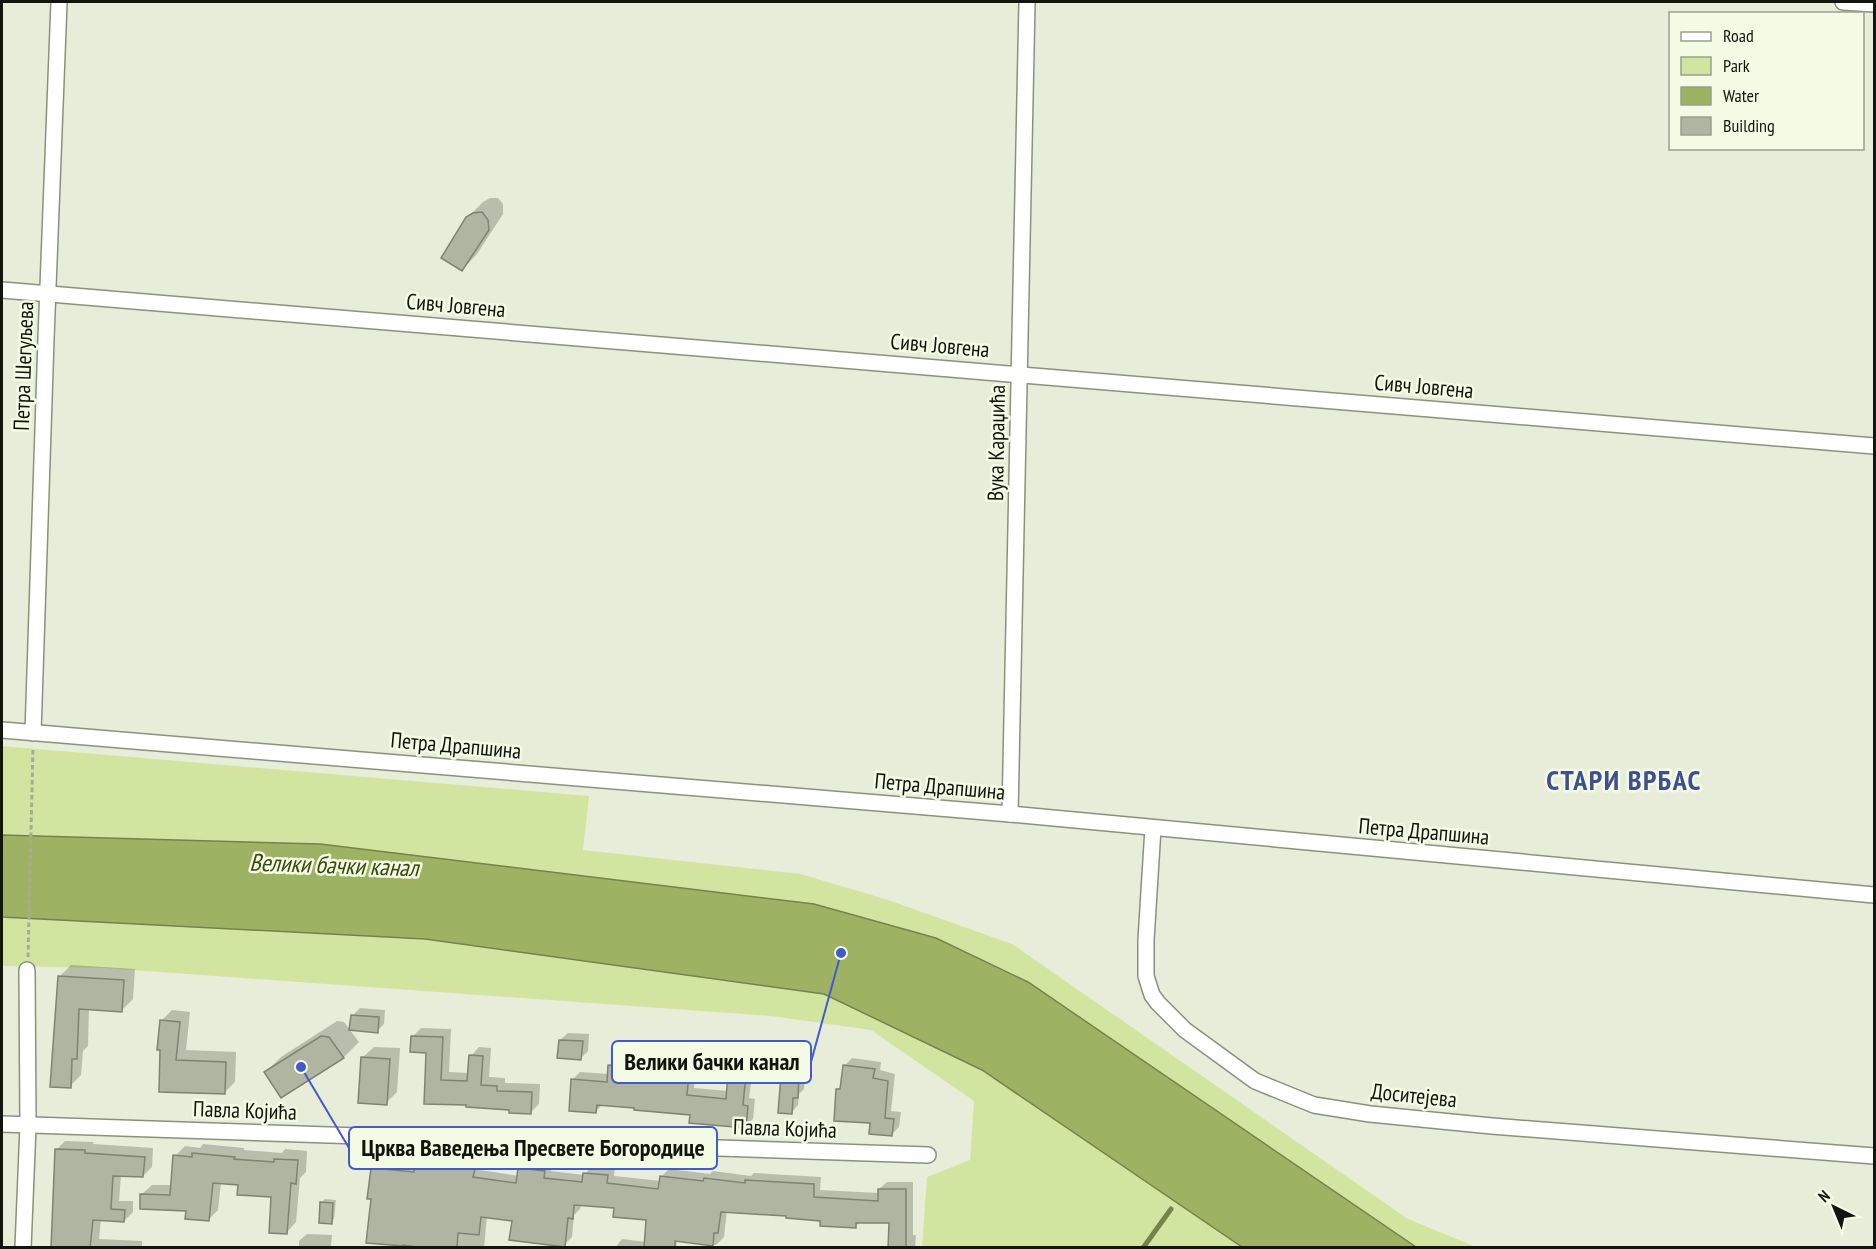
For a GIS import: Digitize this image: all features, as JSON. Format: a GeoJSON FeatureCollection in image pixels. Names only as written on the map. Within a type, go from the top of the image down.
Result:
{"type":"FeatureCollection","features":[{"type":"Feature","properties":{"kind":"street","name":"Петра Шегуљева"},"geometry":{"type":"LineString","coordinates":[[33,733],[59,2]]}},
{"type":"Feature","properties":{"kind":"street","name":"Вука Караџића"},"geometry":{"type":"LineString","coordinates":[[1010,814],[1027,2]]}},
{"type":"Feature","properties":{"kind":"street"},"geometry":{"type":"LineString","coordinates":[[1843,2],[1875,4]]}},
{"type":"Feature","properties":{"kind":"street","name":"Сивч Јовгена"},"geometry":{"type":"LineString","coordinates":[[2,290],[1875,446]]}},
{"type":"Feature","properties":{"kind":"street","name":"Петра Драпшина"},"geometry":{"type":"LineString","coordinates":[[2,730],[1010,814],[1875,895]]}},
{"type":"Feature","properties":{"kind":"street","name":"Доситејева"},"geometry":{"type":"LineString","coordinates":[[1153,828],[1146,940],[1146,976],[1152,995],[1185,1030],[1255,1082],[1266,1087],[1314,1105],[1370,1114],[1492,1126],[1875,1156]]}},
{"type":"Feature","properties":{"kind":"street"},"geometry":{"type":"LineString","coordinates":[[23,1248],[28,1126],[27,970]]}},
{"type":"Feature","properties":{"kind":"street","name":"Павла Којића"},"geometry":{"type":"LineString","coordinates":[[2,1124],[928,1155]]}},
{"type":"Feature","properties":{"kind":"path"},"geometry":{"type":"LineString","coordinates":[[27,970],[33,733]]}},
{"type":"Feature","properties":{"kind":"green space"},"geometry":{"type":"Polygon","coordinates":[[[2,746],[589,796],[583,850],[801,874],[888,900],[1012,944],[1408,1219],[1476,1247],[1416,1247],[1028,982],[936,937],[814,904],[320,844],[2,835],[2,746]]]}},
{"type":"Feature","properties":{"kind":"green space"},"geometry":{"type":"Polygon","coordinates":[[[2,917],[425,939],[824,994],[982,1070],[1242,1247],[922,1247],[927,1177],[970,1160],[974,1101],[871,1030],[771,1016],[105,968],[3,966],[2,917]]]}},
{"type":"Feature","properties":{"kind":"water"},"geometry":{"type":"Polygon","coordinates":[[[2,835],[320,844],[814,904],[936,938],[1028,982],[1416,1247],[1242,1247],[982,1070],[824,994],[425,939],[2,917],[2,835]]]}},
{"type":"Feature","properties":{"kind":"building"},"geometry":{"type":"Polygon","coordinates":[[[482,212],[488,220],[489,230],[462,271],[441,258],[466,217],[482,212]]]}},
{"type":"Feature","properties":{"kind":"building"},"geometry":{"type":"Polygon","coordinates":[[[58,976],[124,980],[122,1012],[79,1009],[77,1059],[72,1059],[71,1088],[50,1087],[58,976]]]}},
{"type":"Feature","properties":{"kind":"building"},"geometry":{"type":"Polygon","coordinates":[[[351,1015],[379,1017],[378,1033],[349,1030],[351,1015]]]}},
{"type":"Feature","properties":{"kind":"building"},"geometry":{"type":"Polygon","coordinates":[[[160,1020],[180,1022],[176,1060],[226,1062],[225,1094],[159,1092],[160,1050],[157,1050],[160,1020]]]}},
{"type":"Feature","properties":{"kind":"building"},"geometry":{"type":"Polygon","coordinates":[[[321,1036],[329,1037],[344,1058],[281,1098],[264,1072],[321,1036]]]}},
{"type":"Feature","properties":{"kind":"building"},"geometry":{"type":"Polygon","coordinates":[[[411,1036],[443,1037],[441,1080],[467,1081],[469,1055],[483,1056],[481,1085],[497,1086],[497,1091],[532,1092],[531,1114],[509,1113],[509,1110],[466,1107],[466,1105],[424,1104],[426,1053],[410,1052],[411,1036]]]}},
{"type":"Feature","properties":{"kind":"building"},"geometry":{"type":"Polygon","coordinates":[[[559,1040],[583,1041],[581,1060],[557,1058],[559,1040]]]}},
{"type":"Feature","properties":{"kind":"building"},"geometry":{"type":"Polygon","coordinates":[[[638,1052],[654,1053],[654,1060],[690,1063],[687,1095],[726,1099],[728,1073],[746,1075],[743,1105],[748,1106],[746,1128],[689,1123],[690,1115],[634,1110],[634,1108],[597,1105],[596,1113],[569,1111],[571,1079],[607,1082],[608,1065],[637,1067],[638,1052]]]}},
{"type":"Feature","properties":{"kind":"building"},"geometry":{"type":"Polygon","coordinates":[[[361,1057],[390,1059],[387,1105],[358,1103],[361,1057]]]}},
{"type":"Feature","properties":{"kind":"building"},"geometry":{"type":"Polygon","coordinates":[[[843,1065],[875,1069],[873,1078],[888,1081],[885,1118],[894,1119],[892,1136],[869,1134],[870,1123],[834,1121],[836,1089],[840,1089],[843,1065]]]}},
{"type":"Feature","properties":{"kind":"building"},"geometry":{"type":"Polygon","coordinates":[[[781,1075],[799,1076],[798,1098],[793,1098],[792,1114],[778,1113],[781,1075]]]}},
{"type":"Feature","properties":{"kind":"building"},"geometry":{"type":"Polygon","coordinates":[[[55,1149],[145,1157],[143,1177],[113,1176],[111,1209],[125,1210],[124,1222],[93,1220],[90,1248],[51,1248],[55,1149]]]}},
{"type":"Feature","properties":{"kind":"building"},"geometry":{"type":"Polygon","coordinates":[[[192,1153],[274,1162],[274,1159],[298,1160],[296,1184],[291,1183],[287,1234],[269,1233],[271,1197],[237,1195],[238,1185],[213,1183],[209,1221],[185,1219],[186,1211],[140,1209],[140,1194],[170,1195],[173,1155],[192,1157],[192,1153]]]}},
{"type":"Feature","properties":{"kind":"building"},"geometry":{"type":"Polygon","coordinates":[[[455,1162],[476,1165],[473,1177],[516,1183],[518,1168],[545,1171],[544,1178],[582,1182],[583,1173],[608,1175],[607,1183],[658,1189],[660,1176],[703,1181],[704,1178],[745,1183],[745,1180],[814,1184],[814,1197],[878,1201],[878,1189],[906,1189],[906,1248],[888,1248],[889,1223],[856,1223],[856,1228],[820,1226],[820,1221],[786,1218],[786,1216],[721,1212],[718,1233],[714,1233],[713,1246],[675,1241],[675,1248],[644,1248],[646,1220],[613,1217],[614,1208],[574,1205],[573,1219],[568,1218],[565,1247],[509,1240],[512,1221],[481,1217],[479,1235],[458,1233],[457,1248],[424,1248],[366,1243],[371,1199],[367,1199],[371,1168],[414,1172],[415,1163],[454,1167],[455,1162]]]}},
{"type":"Feature","properties":{"kind":"building"},"geometry":{"type":"Polygon","coordinates":[[[320,1202],[333,1203],[332,1224],[319,1223],[320,1202]]]}},
{"type":"Feature","properties":{"kind":"waterway"},"geometry":{"type":"LineString","coordinates":[[1143,1248],[1171,1209]]}},
{"type":"Feature","properties":{"kind":"place","name":"Велики бачки канал"},"geometry":{"type":"Point","coordinates":[841,953]}},
{"type":"Feature","properties":{"kind":"place","name":"Црква Ваведења Пресвете Богородице"},"geometry":{"type":"Point","coordinates":[301,1067]}},
{"type":"Feature","properties":{"kind":"district","name":"СТАРИ ВРБАС"},"geometry":{"type":"Point","coordinates":[1624,779]}}]}
